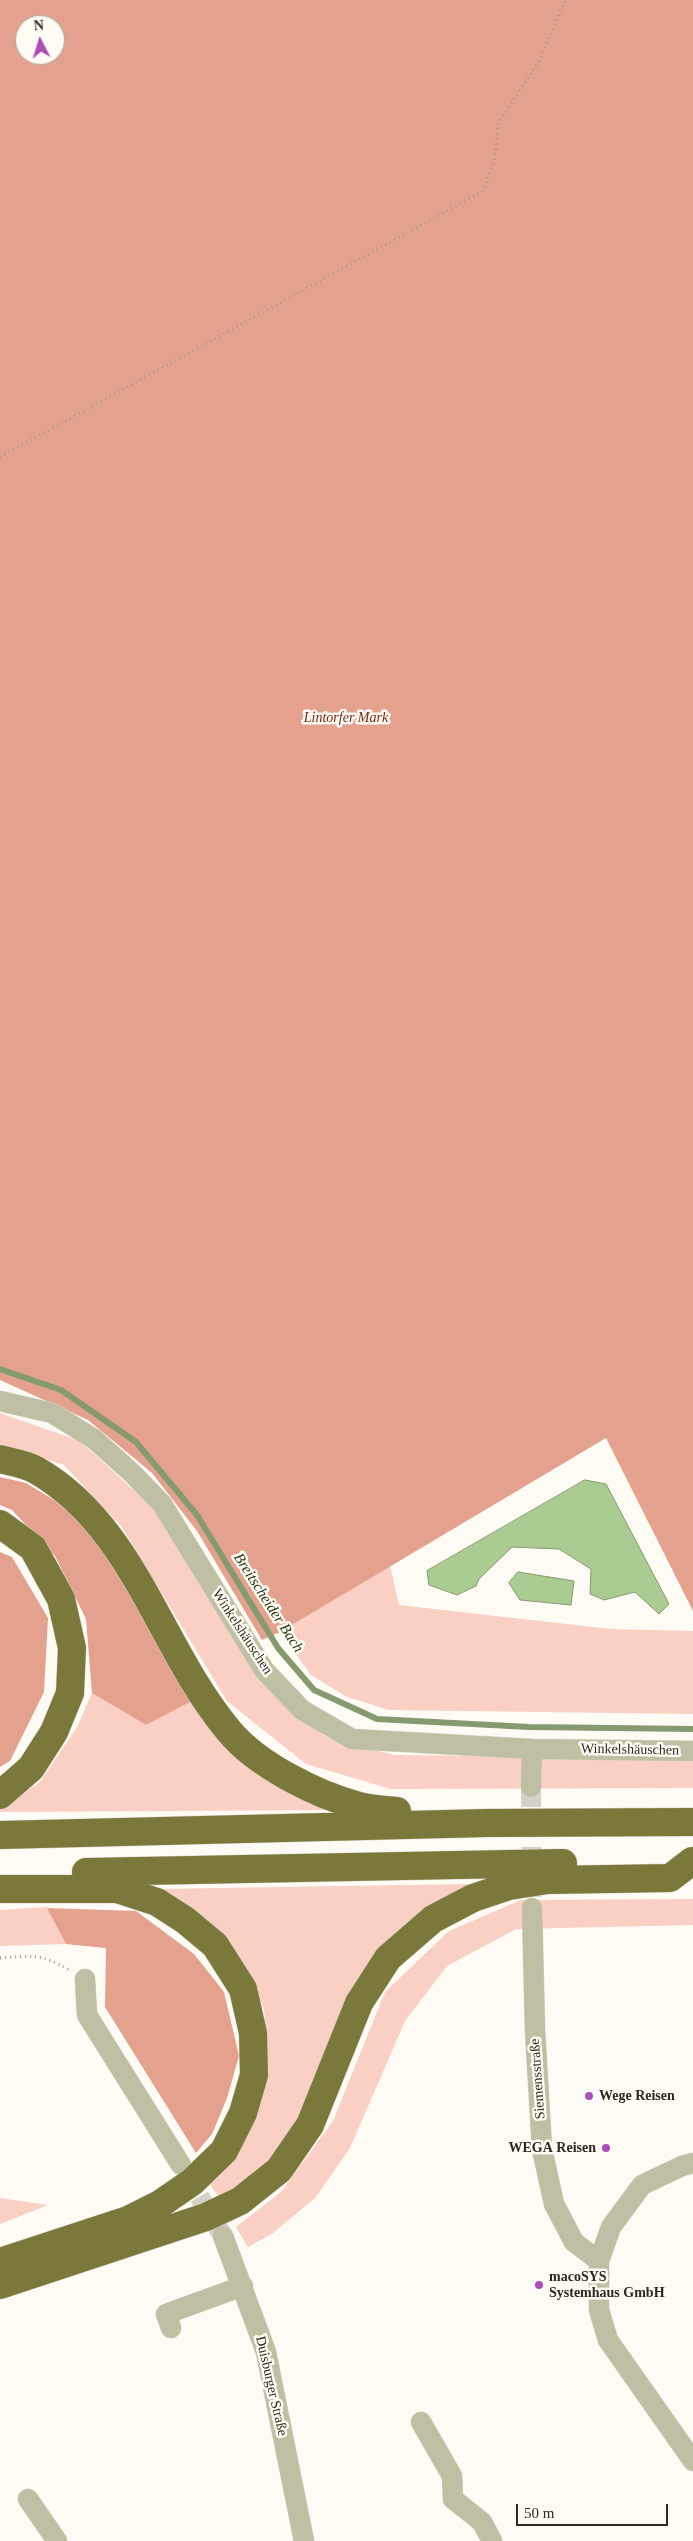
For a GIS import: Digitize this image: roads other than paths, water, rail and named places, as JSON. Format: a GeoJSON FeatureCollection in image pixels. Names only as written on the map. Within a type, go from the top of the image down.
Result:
{"type":"FeatureCollection","features":[{"type":"Feature","properties":{"kind":"highway"},"geometry":{"type":"LineString","coordinates":[[0,1459],[35,1469],[77,1499],[115,1542],[200,1693],[231,1733],[265,1763],[305,1785],[359,1806],[487,1823]]}},
{"type":"Feature","properties":{"kind":"highway"},"geometry":{"type":"LineString","coordinates":[[0,1524],[33,1548],[61,1599],[72,1648],[70,1693],[54,1732],[31,1768],[0,1795]]}},
{"type":"Feature","properties":{"kind":"highway"},"geometry":{"type":"LineString","coordinates":[[0,1835],[487,1823],[693,1822]]}},
{"type":"Feature","properties":{"kind":"highway"},"geometry":{"type":"LineString","coordinates":[[0,1873],[692,1861]]}},
{"type":"Feature","properties":{"kind":"highway"},"geometry":{"type":"LineString","coordinates":[[0,2285],[206,2217],[240,2201],[279,2170],[310,2125],[360,2003],[388,1958],[433,1919],[473,1898],[509,1886],[548,1880],[670,1878],[692,1861]]}},
{"type":"Feature","properties":{"kind":"highway"},"geometry":{"type":"LineString","coordinates":[[0,1889],[117,1890],[157,1902],[185,1920],[215,1945],[243,1989],[253,2033],[254,2075],[244,2114],[224,2151],[192,2182],[160,2204],[128,2220],[0,2262]]}},
{"type":"Feature","properties":{"kind":"street","name":"Winkelshäuschen"},"geometry":{"type":"LineString","coordinates":[[0,1401],[52,1413],[94,1439],[162,1504],[264,1670],[302,1710],[352,1739],[532,1749],[693,1751]]}},
{"type":"Feature","properties":{"kind":"street"},"geometry":{"type":"LineString","coordinates":[[531,1786],[532,1749]]}},
{"type":"Feature","properties":{"kind":"street","name":"Siemensstraße"},"geometry":{"type":"LineString","coordinates":[[532,1908],[535,2030],[542,2149],[554,2204],[574,2242],[599,2261]]}},
{"type":"Feature","properties":{"kind":"street"},"geometry":{"type":"LineString","coordinates":[[85,1979],[87,2015],[181,2165]]}},
{"type":"Feature","properties":{"kind":"street"},"geometry":{"type":"LineString","coordinates":[[693,2163],[682,2166],[642,2186],[612,2227],[599,2261],[599,2310],[608,2340],[693,2461]]}},
{"type":"Feature","properties":{"kind":"street","name":"Duisburger Straße"},"geometry":{"type":"LineString","coordinates":[[223,2236],[266,2352],[304,2541]]}},
{"type":"Feature","properties":{"kind":"street"},"geometry":{"type":"LineString","coordinates":[[171,2328],[166,2314],[243,2286]]}},
{"type":"Feature","properties":{"kind":"street"},"geometry":{"type":"LineString","coordinates":[[421,2422],[452,2476],[452,2499],[482,2522],[492,2541]]}},
{"type":"Feature","properties":{"kind":"street"},"geometry":{"type":"LineString","coordinates":[[28,2499],[57,2541]]}},
{"type":"Feature","properties":{"kind":"waterway","name":"Breitscheider Bach"},"geometry":{"type":"LineString","coordinates":[[0,1369],[61,1390],[136,1442],[197,1515],[278,1648],[314,1690],[377,1719],[529,1727],[693,1729]]}},
{"type":"Feature","properties":{"kind":"tunnel"},"geometry":{"type":"LineString","coordinates":[[531,1787],[532,1908]]}},
{"type":"Feature","properties":{"kind":"tunnel"},"geometry":{"type":"LineString","coordinates":[[184,2171],[223,2236]]}},
{"type":"Feature","properties":{"kind":"place","name":"Wege Reisen"},"geometry":{"type":"Point","coordinates":[589,2096]}},
{"type":"Feature","properties":{"kind":"place","name":"WEGA Reisen"},"geometry":{"type":"Point","coordinates":[606,2148]}},
{"type":"Feature","properties":{"kind":"place","name":"macoSYS Systemhaus GmbH"},"geometry":{"type":"Point","coordinates":[539,2285]}},
{"type":"Feature","properties":{"kind":"park label","name":"Lintorfer Mark"},"geometry":{"type":"Point","coordinates":[346,718]}}]}
